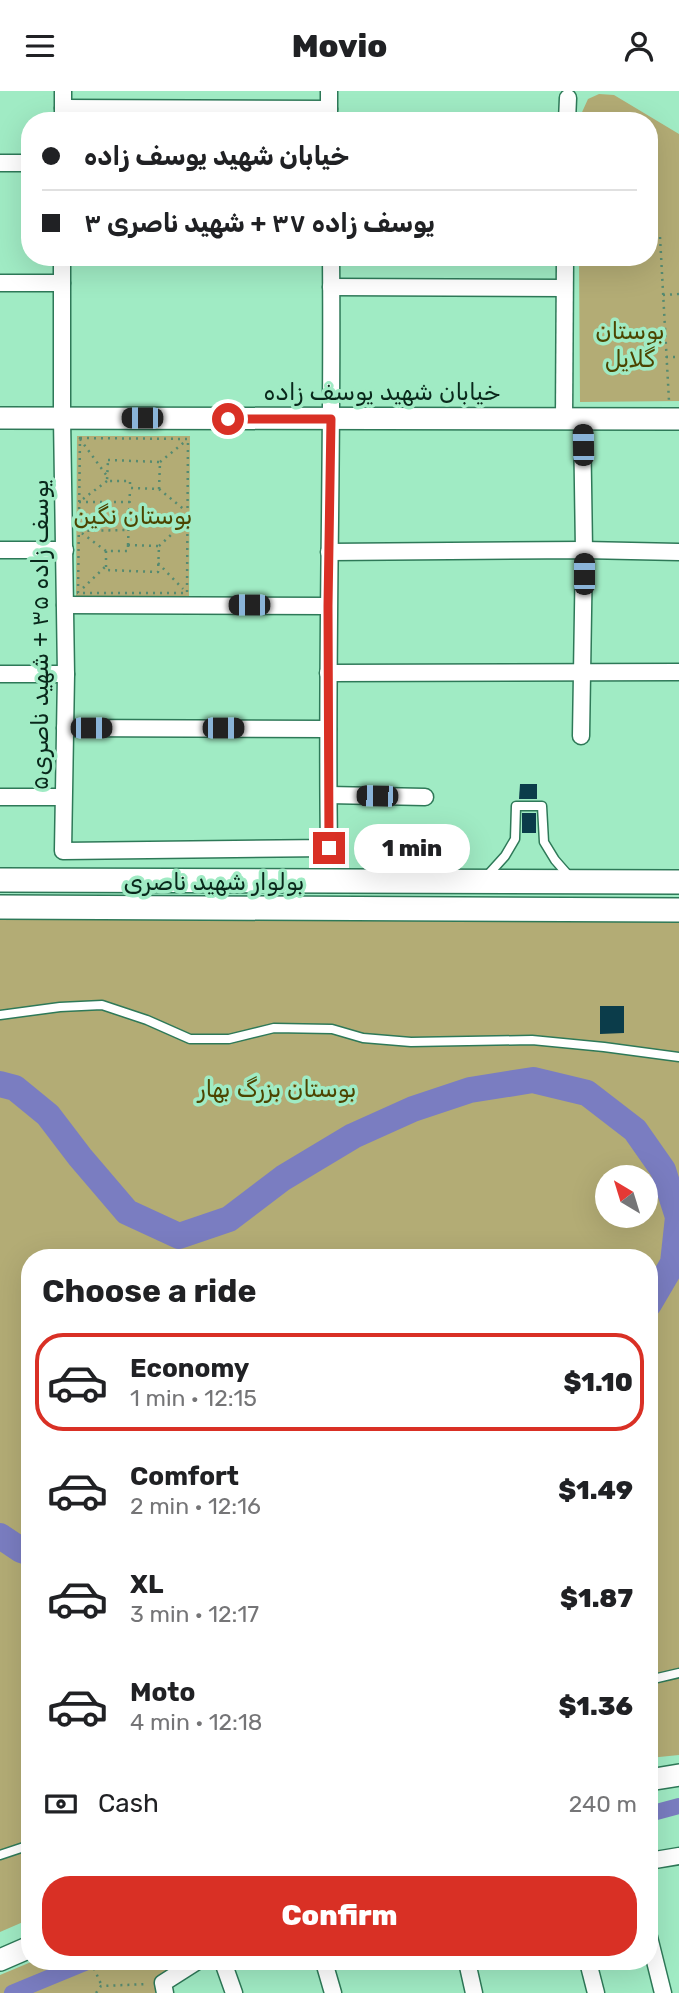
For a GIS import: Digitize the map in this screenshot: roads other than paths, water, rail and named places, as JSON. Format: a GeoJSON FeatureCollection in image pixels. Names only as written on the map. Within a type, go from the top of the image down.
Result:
{"type":"FeatureCollection","features":[{"type":"Feature","properties":{"kind":"main road","name":"بولوار شهید ناصری"},"geometry":{"type":"LineString","coordinates":[[0,880],[679,882]]}},
{"type":"Feature","properties":{"kind":"main road"},"geometry":{"type":"LineString","coordinates":[[297,880],[297,909]]}},
{"type":"Feature","properties":{"kind":"main road","name":"بولوار شهید ناصری"},"geometry":{"type":"LineString","coordinates":[[0,907],[679,910]]}},
{"type":"Feature","properties":{"kind":"street"},"geometry":{"type":"LineString","coordinates":[[329,91],[329,112]]}},
{"type":"Feature","properties":{"kind":"street"},"geometry":{"type":"LineString","coordinates":[[567,112],[568,98]]}},
{"type":"Feature","properties":{"kind":"street"},"geometry":{"type":"LineString","coordinates":[[63,107],[229,112]]}},
{"type":"Feature","properties":{"kind":"street"},"geometry":{"type":"LineString","coordinates":[[0,163],[21,163]]}},
{"type":"Feature","properties":{"kind":"street","name":"یوسف زاده ۳۵ + شهید ناصری۵"},"geometry":{"type":"LineString","coordinates":[[62,266],[73,425],[65,550],[63,851],[329,848],[328,795]]}},
{"type":"Feature","properties":{"kind":"street"},"geometry":{"type":"LineString","coordinates":[[331,266],[328,795],[425,797]]}},
{"type":"Feature","properties":{"kind":"street"},"geometry":{"type":"LineString","coordinates":[[565,266],[564,288],[584,550],[581,736]]}},
{"type":"Feature","properties":{"kind":"street"},"geometry":{"type":"LineString","coordinates":[[0,283],[62,283]]}},
{"type":"Feature","properties":{"kind":"street"},"geometry":{"type":"LineString","coordinates":[[331,287],[564,288]]}},
{"type":"Feature","properties":{"kind":"street","name":"خیابان شهید یوسف زاده"},"geometry":{"type":"LineString","coordinates":[[0,418],[73,425],[331,419],[674,419]]}},
{"type":"Feature","properties":{"kind":"street"},"geometry":{"type":"LineString","coordinates":[[0,550],[65,550]]}},
{"type":"Feature","properties":{"kind":"street"},"geometry":{"type":"LineString","coordinates":[[329,552],[679,552]]}},
{"type":"Feature","properties":{"kind":"street"},"geometry":{"type":"LineString","coordinates":[[65,605],[328,606]]}},
{"type":"Feature","properties":{"kind":"street"},"geometry":{"type":"LineString","coordinates":[[328,673],[679,672]]}},
{"type":"Feature","properties":{"kind":"street"},"geometry":{"type":"LineString","coordinates":[[0,674],[66,674]]}},
{"type":"Feature","properties":{"kind":"street"},"geometry":{"type":"LineString","coordinates":[[65,728],[328,729]]}},
{"type":"Feature","properties":{"kind":"street"},"geometry":{"type":"LineString","coordinates":[[0,797],[63,797]]}},
{"type":"Feature","properties":{"kind":"street"},"geometry":{"type":"LineString","coordinates":[[658,1778],[679,1775]]}},
{"type":"Feature","properties":{"kind":"street"},"geometry":{"type":"LineString","coordinates":[[658,1860],[679,1856]]}},
{"type":"Feature","properties":{"kind":"street"},"geometry":{"type":"LineString","coordinates":[[0,1960],[21,1951]]}},
{"type":"Feature","properties":{"kind":"street"},"geometry":{"type":"LineString","coordinates":[[164,1988],[187,1970]]}},
{"type":"Feature","properties":{"kind":"street"},"geometry":{"type":"LineString","coordinates":[[226,1970],[234,1993]]}},
{"type":"Feature","properties":{"kind":"street"},"geometry":{"type":"LineString","coordinates":[[326,1970],[333,1993]]}},
{"type":"Feature","properties":{"kind":"street"},"geometry":{"type":"LineString","coordinates":[[469,1970],[474,1993]]}},
{"type":"Feature","properties":{"kind":"street"},"geometry":{"type":"LineString","coordinates":[[590,1970],[596,1993]]}},
{"type":"Feature","properties":{"kind":"street"},"geometry":{"type":"LineString","coordinates":[[657,1970],[663,1993]]}},
{"type":"Feature","properties":{"kind":"lane"},"geometry":{"type":"LineString","coordinates":[[482,881],[505,856],[515,839],[516,806],[542,806],[544,842],[573,881]]}},
{"type":"Feature","properties":{"kind":"lane"},"geometry":{"type":"LineString","coordinates":[[0,1015],[60,1007],[102,1006],[147,1020],[190,1039],[229,1039],[274,1028],[332,1029],[363,1038],[411,1042],[532,1040],[679,1057]]}},
{"type":"Feature","properties":{"kind":"lane"},"geometry":{"type":"LineString","coordinates":[[658,1678],[679,1673]]}},
{"type":"Feature","properties":{"kind":"lane"},"geometry":{"type":"LineString","coordinates":[[0,1855],[21,1848]]}},
{"type":"Feature","properties":{"kind":"waterway"},"geometry":{"type":"LineString","coordinates":[[0,1084],[15,1088],[48,1115],[127,1212],[179,1236],[229,1219],[283,1178],[353,1136],[413,1109],[470,1090],[533,1080],[587,1093],[635,1130],[663,1170],[678,1217],[673,1263],[658,1289]]}},
{"type":"Feature","properties":{"kind":"waterway"},"geometry":{"type":"LineString","coordinates":[[0,1536],[21,1550]]}},
{"type":"Feature","properties":{"kind":"waterway"},"geometry":{"type":"LineString","coordinates":[[658,1812],[679,1806]]}},
{"type":"Feature","properties":{"kind":"waterway"},"geometry":{"type":"LineString","coordinates":[[12,1993],[68,1970]]}},
{"type":"Feature","properties":{"kind":"park label","name":"بوستان گلایل"},"geometry":{"type":"Point","coordinates":[630,345]}},
{"type":"Feature","properties":{"kind":"park label","name":"بوستان نگین"},"geometry":{"type":"Point","coordinates":[133,516]}},
{"type":"Feature","properties":{"kind":"park label","name":"بوستان بزرگ بهار"},"geometry":{"type":"Point","coordinates":[277,1089]}}]}
